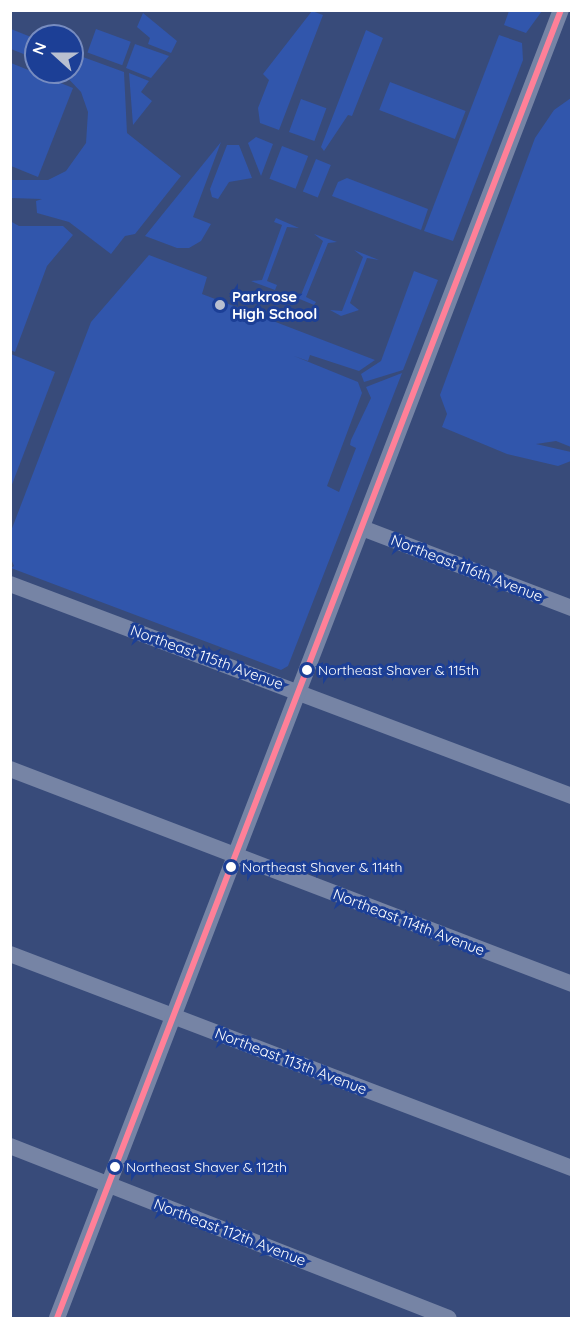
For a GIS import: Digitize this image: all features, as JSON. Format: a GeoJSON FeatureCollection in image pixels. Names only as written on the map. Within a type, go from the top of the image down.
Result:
{"type":"FeatureCollection","features":[{"type":"Feature","properties":{"kind":"street"},"geometry":{"type":"LineString","coordinates":[[57,1318],[561,10]]}},
{"type":"Feature","properties":{"kind":"street","name":"Northeast 116th Avenue"},"geometry":{"type":"LineString","coordinates":[[362,528],[572,608]]}},
{"type":"Feature","properties":{"kind":"street","name":"Northeast 115th Avenue"},"geometry":{"type":"LineString","coordinates":[[10,584],[572,796]]}},
{"type":"Feature","properties":{"kind":"street","name":"Northeast 114th Avenue"},"geometry":{"type":"LineString","coordinates":[[10,769],[572,984]]}},
{"type":"Feature","properties":{"kind":"street","name":"Northeast 113th Avenue"},"geometry":{"type":"LineString","coordinates":[[10,954],[572,1168]]}},
{"type":"Feature","properties":{"kind":"street","name":"Northeast 112th Avenue"},"geometry":{"type":"LineString","coordinates":[[10,1146],[449,1318]]}},
{"type":"Feature","properties":{"kind":"shaded area"},"geometry":{"type":"Polygon","coordinates":[[[509,10],[542,11],[526,33],[504,25],[509,10]]]}},
{"type":"Feature","properties":{"kind":"shaded area"},"geometry":{"type":"Polygon","coordinates":[[[312,11],[323,15],[279,130],[260,123],[258,108],[269,80],[263,74],[312,11]]]}},
{"type":"Feature","properties":{"kind":"shaded area"},"geometry":{"type":"Polygon","coordinates":[[[143,13],[177,41],[171,53],[148,44],[150,38],[137,27],[143,13]]]}},
{"type":"Feature","properties":{"kind":"shaded area"},"geometry":{"type":"Polygon","coordinates":[[[11,29],[24,34],[24,54],[11,49],[11,29]]]}},
{"type":"Feature","properties":{"kind":"shaded area"},"geometry":{"type":"Polygon","coordinates":[[[96,29],[131,42],[122,65],[87,52],[96,29]]]}},
{"type":"Feature","properties":{"kind":"shaded area"},"geometry":{"type":"Polygon","coordinates":[[[366,30],[383,38],[352,116],[348,115],[324,151],[321,147],[366,30]]]}},
{"type":"Feature","properties":{"kind":"shaded area"},"geometry":{"type":"Polygon","coordinates":[[[499,35],[522,43],[523,60],[453,241],[424,231],[499,35]]]}},
{"type":"Feature","properties":{"kind":"shaded area"},"geometry":{"type":"Polygon","coordinates":[[[135,44],[169,56],[151,78],[126,68],[135,44]]]}},
{"type":"Feature","properties":{"kind":"shaded area"},"geometry":{"type":"Polygon","coordinates":[[[84,57],[124,72],[127,133],[181,176],[135,234],[125,236],[111,254],[69,222],[37,213],[36,201],[42,199],[11,198],[11,180],[48,180],[66,171],[86,143],[88,112],[81,92],[73,84],[84,84],[84,57]]]}},
{"type":"Feature","properties":{"kind":"shaded area"},"geometry":{"type":"Polygon","coordinates":[[[11,63],[24,68],[24,84],[63,84],[73,88],[38,177],[11,166],[11,63]]]}},
{"type":"Feature","properties":{"kind":"shaded area"},"geometry":{"type":"Polygon","coordinates":[[[129,73],[149,81],[141,92],[152,101],[133,125],[129,73]]]}},
{"type":"Feature","properties":{"kind":"shaded area"},"geometry":{"type":"Polygon","coordinates":[[[390,82],[466,111],[455,139],[379,110],[390,82]]]}},
{"type":"Feature","properties":{"kind":"shaded area"},"geometry":{"type":"Polygon","coordinates":[[[571,98],[571,447],[556,441],[536,444],[571,452],[571,461],[558,466],[507,454],[442,427],[447,414],[440,395],[535,138],[554,110],[571,98]]]}},
{"type":"Feature","properties":{"kind":"shaded area"},"geometry":{"type":"Polygon","coordinates":[[[301,99],[326,108],[314,141],[289,132],[301,99]]]}},
{"type":"Feature","properties":{"kind":"shaded area"},"geometry":{"type":"Polygon","coordinates":[[[256,137],[273,144],[261,176],[248,143],[256,137]]]}},
{"type":"Feature","properties":{"kind":"shaded area"},"geometry":{"type":"Polygon","coordinates":[[[221,142],[193,217],[211,224],[201,241],[189,248],[177,248],[145,236],[221,142]]]}},
{"type":"Feature","properties":{"kind":"shaded area"},"geometry":{"type":"Polygon","coordinates":[[[227,145],[239,145],[252,178],[229,182],[218,199],[212,197],[210,189],[227,145]]]}},
{"type":"Feature","properties":{"kind":"shaded area"},"geometry":{"type":"Polygon","coordinates":[[[282,146],[308,156],[296,189],[269,179],[282,146]]]}},
{"type":"Feature","properties":{"kind":"shaded area"},"geometry":{"type":"Polygon","coordinates":[[[316,159],[331,165],[318,197],[303,191],[316,159]]]}},
{"type":"Feature","properties":{"kind":"shaded area"},"geometry":{"type":"Polygon","coordinates":[[[347,178],[428,209],[421,230],[332,196],[338,182],[347,178]]]}},
{"type":"Feature","properties":{"kind":"shaded area"},"geometry":{"type":"Polygon","coordinates":[[[276,218],[299,228],[287,227],[267,281],[277,285],[275,290],[251,281],[262,280],[282,225],[274,222],[276,218]]]}},
{"type":"Feature","properties":{"kind":"shaded area"},"geometry":{"type":"Polygon","coordinates":[[[10,221],[19,226],[63,226],[73,235],[47,266],[15,352],[10,350],[10,221]]]}},
{"type":"Feature","properties":{"kind":"shaded area"},"geometry":{"type":"Polygon","coordinates":[[[314,234],[337,242],[328,243],[306,297],[316,302],[314,305],[290,295],[301,295],[323,241],[314,234]]]}},
{"type":"Feature","properties":{"kind":"shaded area"},"geometry":{"type":"Polygon","coordinates":[[[354,250],[379,260],[367,258],[350,303],[359,310],[341,316],[330,310],[342,311],[363,257],[354,250]]]}},
{"type":"Feature","properties":{"kind":"shaded area"},"geometry":{"type":"Polygon","coordinates":[[[149,255],[207,277],[202,294],[375,360],[359,371],[310,355],[308,361],[294,356],[358,382],[362,393],[327,486],[339,492],[356,448],[350,445],[351,440],[371,398],[366,387],[402,373],[288,666],[281,670],[11,568],[14,566],[11,559],[11,531],[91,322],[149,255]]]}},
{"type":"Feature","properties":{"kind":"shaded area"},"geometry":{"type":"Polygon","coordinates":[[[414,271],[438,280],[403,370],[364,382],[361,374],[381,361],[414,271]]]}},
{"type":"Feature","properties":{"kind":"shaded area"},"geometry":{"type":"Polygon","coordinates":[[[11,354],[55,372],[11,487],[11,354]]]}},
{"type":"Feature","properties":{"kind":"transit line"},"geometry":{"type":"LineString","coordinates":[[57,1318],[561,10]]}},
{"type":"Feature","properties":{"kind":"place","name":"Parkrose High School"},"geometry":{"type":"Point","coordinates":[220,305]}},
{"type":"Feature","properties":{"kind":"place","name":"Northeast Shaver & 115th"},"geometry":{"type":"Point","coordinates":[307,670]}},
{"type":"Feature","properties":{"kind":"place","name":"Northeast Shaver & 114th"},"geometry":{"type":"Point","coordinates":[231,867]}},
{"type":"Feature","properties":{"kind":"place","name":"Northeast Shaver & 112th"},"geometry":{"type":"Point","coordinates":[115,1167]}}]}
